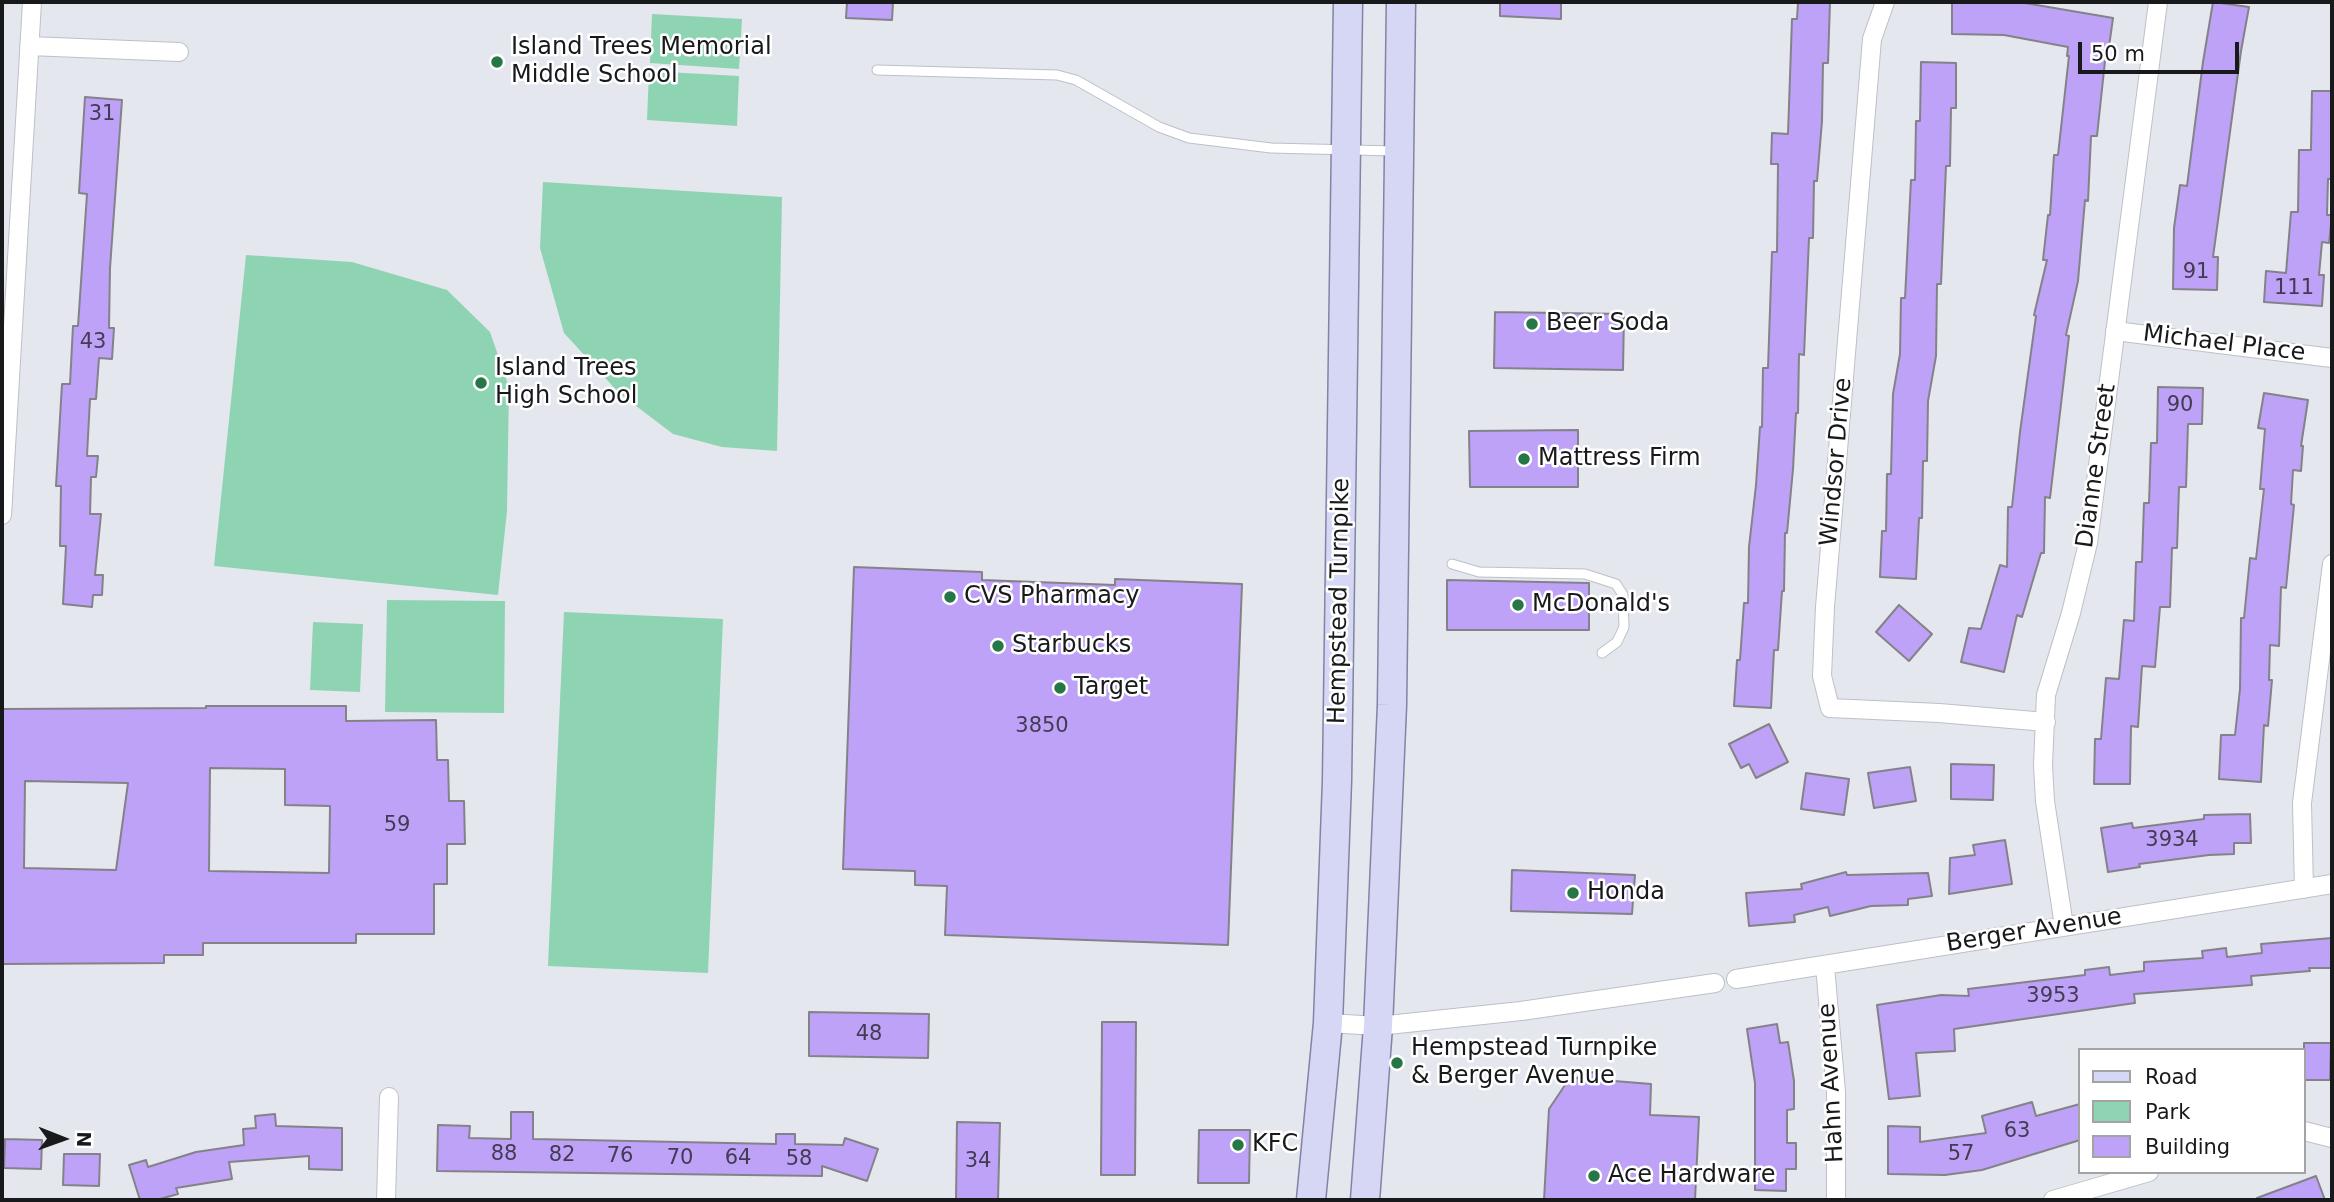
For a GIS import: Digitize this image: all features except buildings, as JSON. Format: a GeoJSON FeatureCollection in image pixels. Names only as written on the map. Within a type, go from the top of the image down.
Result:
{"type":"FeatureCollection","features":[{"type":"Feature","properties":{"kind":"main road","name":"Hempstead Turnpike"},"geometry":{"type":"LineString","coordinates":[[1311,1200],[1328,1023],[1338,741],[1348,2]]}},
{"type":"Feature","properties":{"kind":"main road"},"geometry":{"type":"LineString","coordinates":[[1365,1200],[1378,1026],[1392,705],[1401,2]]}},
{"type":"Feature","properties":{"kind":"street"},"geometry":{"type":"LineString","coordinates":[[2,515],[9,245],[32,2]]}},
{"type":"Feature","properties":{"kind":"street","name":"Windsor Drive"},"geometry":{"type":"LineString","coordinates":[[1885,2],[1872,39],[1826,593],[1822,676],[1830,708],[1939,713],[2046,723]]}},
{"type":"Feature","properties":{"kind":"street","name":"Dianne Street"},"geometry":{"type":"LineString","coordinates":[[2064,926],[2045,801],[2043,765],[2048,685],[2071,613],[2088,543],[2158,2]]}},
{"type":"Feature","properties":{"kind":"street"},"geometry":{"type":"LineString","coordinates":[[29,46],[179,52]]}},
{"type":"Feature","properties":{"kind":"street","name":"Michael Place"},"geometry":{"type":"LineString","coordinates":[[2115,331],[2332,358]]}},
{"type":"Feature","properties":{"kind":"street"},"geometry":{"type":"LineString","coordinates":[[2304,889],[2302,803],[2330,597],[2332,564]]}},
{"type":"Feature","properties":{"kind":"street","name":"Berger Avenue"},"geometry":{"type":"LineString","coordinates":[[1736,979],[2332,884]]}},
{"type":"Feature","properties":{"kind":"street","name":"Hahn Avenue"},"geometry":{"type":"LineString","coordinates":[[1825,966],[1836,1092],[1836,1200]]}},
{"type":"Feature","properties":{"kind":"street"},"geometry":{"type":"LineString","coordinates":[[1328,1023],[1378,1026],[1521,1011],[1715,983]]}},
{"type":"Feature","properties":{"kind":"street"},"geometry":{"type":"LineString","coordinates":[[386,1200],[388,1097]]}},
{"type":"Feature","properties":{"kind":"street"},"geometry":{"type":"LineString","coordinates":[[2306,1132],[2332,1138]]}},
{"type":"Feature","properties":{"kind":"street"},"geometry":{"type":"LineString","coordinates":[[2053,1200],[2142,1174]]}},
{"type":"Feature","properties":{"kind":"lane"},"geometry":{"type":"LineString","coordinates":[[877,71],[1057,75],[1076,80],[1159,127],[1189,138],[1271,148],[1399,151]]}},
{"type":"Feature","properties":{"kind":"lane"},"geometry":{"type":"LineString","coordinates":[[1452,564],[1479,572],[1585,574],[1616,584],[1623,595],[1623,627],[1617,642],[1602,653]]}},
{"type":"Feature","properties":{"kind":"green space"},"geometry":{"type":"Polygon","coordinates":[[[652,14],[742,19],[739,69],[650,63],[652,14]]]}},
{"type":"Feature","properties":{"kind":"green space"},"geometry":{"type":"Polygon","coordinates":[[[649,71],[739,76],[737,126],[647,120],[649,71]]]}},
{"type":"Feature","properties":{"kind":"green space"},"geometry":{"type":"Polygon","coordinates":[[[543,182],[782,197],[777,451],[722,447],[673,434],[619,393],[564,333],[540,248],[543,182]]]}},
{"type":"Feature","properties":{"kind":"green space"},"geometry":{"type":"Polygon","coordinates":[[[246,255],[352,262],[447,290],[490,332],[509,387],[507,511],[498,595],[214,566],[246,255]]]}},
{"type":"Feature","properties":{"kind":"green space"},"geometry":{"type":"Polygon","coordinates":[[[387,600],[505,601],[504,713],[385,712],[387,600]]]}},
{"type":"Feature","properties":{"kind":"green space"},"geometry":{"type":"Polygon","coordinates":[[[564,612],[723,619],[708,973],[548,966],[564,612]]]}},
{"type":"Feature","properties":{"kind":"green space"},"geometry":{"type":"Polygon","coordinates":[[[313,622],[363,624],[360,692],[310,690],[313,622]]]}},
{"type":"Feature","properties":{"kind":"place","name":"Island Trees Memorial Middle School"},"geometry":{"type":"Point","coordinates":[497,62]}},
{"type":"Feature","properties":{"kind":"place","name":"Beer Soda"},"geometry":{"type":"Point","coordinates":[1532,324]}},
{"type":"Feature","properties":{"kind":"place","name":"Island Trees High School"},"geometry":{"type":"Point","coordinates":[481,383]}},
{"type":"Feature","properties":{"kind":"place","name":"Mattress Firm"},"geometry":{"type":"Point","coordinates":[1524,459]}},
{"type":"Feature","properties":{"kind":"place","name":"CVS Pharmacy"},"geometry":{"type":"Point","coordinates":[950,597]}},
{"type":"Feature","properties":{"kind":"place","name":"McDonald's"},"geometry":{"type":"Point","coordinates":[1518,605]}},
{"type":"Feature","properties":{"kind":"place","name":"Starbucks"},"geometry":{"type":"Point","coordinates":[998,646]}},
{"type":"Feature","properties":{"kind":"place","name":"Target"},"geometry":{"type":"Point","coordinates":[1060,688]}},
{"type":"Feature","properties":{"kind":"place","name":"Honda"},"geometry":{"type":"Point","coordinates":[1573,893]}},
{"type":"Feature","properties":{"kind":"place","name":"Hempstead Turnpike & Berger Avenue"},"geometry":{"type":"Point","coordinates":[1397,1063]}},
{"type":"Feature","properties":{"kind":"place","name":"KFC"},"geometry":{"type":"Point","coordinates":[1238,1145]}},
{"type":"Feature","properties":{"kind":"place","name":"Ace Hardware"},"geometry":{"type":"Point","coordinates":[1594,1176]}}]}
